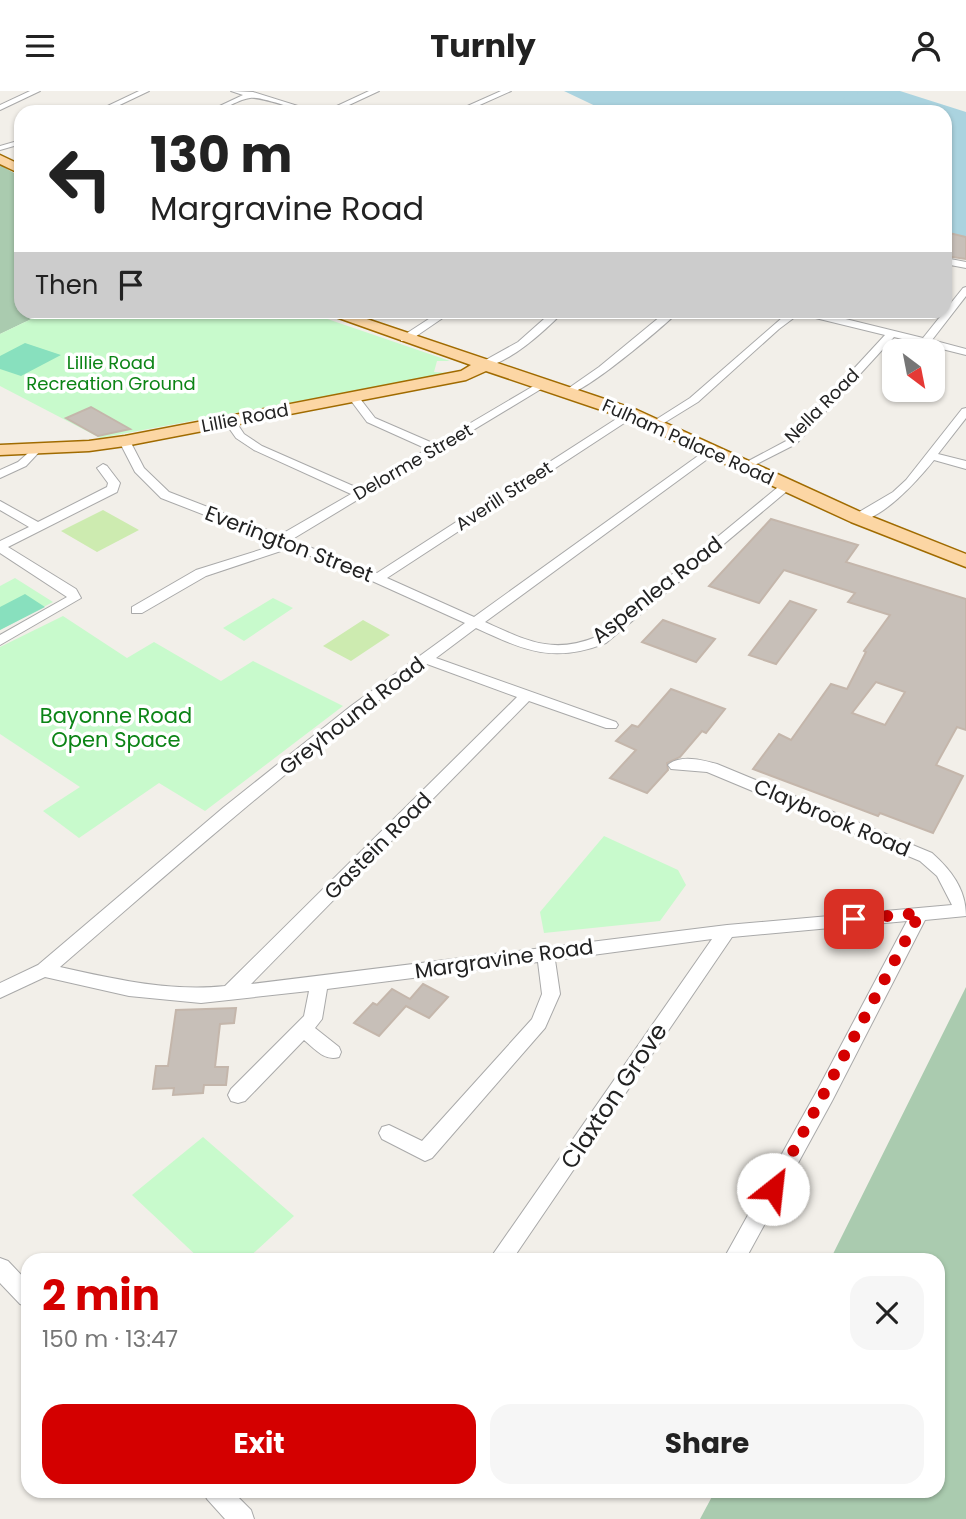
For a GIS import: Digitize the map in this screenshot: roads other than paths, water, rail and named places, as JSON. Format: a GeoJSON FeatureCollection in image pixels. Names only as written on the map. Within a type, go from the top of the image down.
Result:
{"type":"FeatureCollection","features":[{"type":"Feature","properties":{"kind":"main road","name":"Fulham Palace Road"},"geometry":{"type":"LineString","coordinates":[[349,319],[546,383],[631,414],[858,518],[966,561]]}},
{"type":"Feature","properties":{"kind":"main road","name":"Lillie Road"},"geometry":{"type":"LineString","coordinates":[[0,450],[89,446],[125,441],[466,375],[486,364]]}},
{"type":"Feature","properties":{"kind":"street"},"geometry":{"type":"LineString","coordinates":[[0,108],[36,91]]}},
{"type":"Feature","properties":{"kind":"street"},"geometry":{"type":"LineString","coordinates":[[114,105],[145,91]]}},
{"type":"Feature","properties":{"kind":"street"},"geometry":{"type":"LineString","coordinates":[[235,91],[287,105]]}},
{"type":"Feature","properties":{"kind":"street"},"geometry":{"type":"LineString","coordinates":[[227,105],[258,91]]}},
{"type":"Feature","properties":{"kind":"street"},"geometry":{"type":"LineString","coordinates":[[343,105],[374,91]]}},
{"type":"Feature","properties":{"kind":"street"},"geometry":{"type":"LineString","coordinates":[[473,105],[507,91]]}},
{"type":"Feature","properties":{"kind":"street"},"geometry":{"type":"LineString","coordinates":[[952,308],[966,290]]}},
{"type":"Feature","properties":{"kind":"street"},"geometry":{"type":"LineString","coordinates":[[405,339],[436,319]]}},
{"type":"Feature","properties":{"kind":"street"},"geometry":{"type":"LineString","coordinates":[[486,364],[522,344],[550,319]]}},
{"type":"Feature","properties":{"kind":"street"},"geometry":{"type":"LineString","coordinates":[[570,392],[664,319]]}},
{"type":"Feature","properties":{"kind":"street"},"geometry":{"type":"LineString","coordinates":[[656,424],[694,400],[786,319]]}},
{"type":"Feature","properties":{"kind":"street"},"geometry":{"type":"LineString","coordinates":[[845,319],[910,339]]}},
{"type":"Feature","properties":{"kind":"street"},"geometry":{"type":"LineString","coordinates":[[927,339],[943,319]]}},
{"type":"Feature","properties":{"kind":"street","name":"Nella Road"},"geometry":{"type":"LineString","coordinates":[[745,466],[792,442],[891,335]]}},
{"type":"Feature","properties":{"kind":"street"},"geometry":{"type":"LineString","coordinates":[[945,347],[966,352]]}},
{"type":"Feature","properties":{"kind":"street","name":"Delorme Street"},"geometry":{"type":"LineString","coordinates":[[137,610],[201,573],[282,548],[284,542],[360,492],[546,383]]}},
{"type":"Feature","properties":{"kind":"street"},"geometry":{"type":"LineString","coordinates":[[354,398],[371,420],[436,449]]}},
{"type":"Feature","properties":{"kind":"street"},"geometry":{"type":"LineString","coordinates":[[858,518],[897,495],[932,456],[966,411]]}},
{"type":"Feature","properties":{"kind":"street","name":"Averill Street"},"geometry":{"type":"LineString","coordinates":[[378,578],[631,414]]}},
{"type":"Feature","properties":{"kind":"street"},"geometry":{"type":"LineString","coordinates":[[230,421],[240,436],[258,448],[360,492]]}},
{"type":"Feature","properties":{"kind":"street","name":"Everington Street"},"geometry":{"type":"LineString","coordinates":[[125,441],[139,470],[165,495],[378,578],[474,622]]}},
{"type":"Feature","properties":{"kind":"street"},"geometry":{"type":"LineString","coordinates":[[0,474],[22,464],[36,449]]}},
{"type":"Feature","properties":{"kind":"street","name":"Greyhound Road"},"geometry":{"type":"LineString","coordinates":[[0,992],[44,970],[230,811],[356,709],[713,450]]}},
{"type":"Feature","properties":{"kind":"street"},"geometry":{"type":"LineString","coordinates":[[932,456],[966,465]]}},
{"type":"Feature","properties":{"kind":"street"},"geometry":{"type":"LineString","coordinates":[[0,641],[74,599],[69,590],[0,547],[113,489],[114,483],[103,468]]}},
{"type":"Feature","properties":{"kind":"street","name":"Aspenlea Road"},"geometry":{"type":"LineString","coordinates":[[474,622],[529,647],[568,650],[589,646],[601,640],[787,486]]}},
{"type":"Feature","properties":{"kind":"street"},"geometry":{"type":"LineString","coordinates":[[0,505],[37,527]]}},
{"type":"Feature","properties":{"kind":"street"},"geometry":{"type":"LineString","coordinates":[[425,659],[525,697],[611,725]]}},
{"type":"Feature","properties":{"kind":"street","name":"Gastein Road"},"geometry":{"type":"LineString","coordinates":[[230,993],[525,697]]}},
{"type":"Feature","properties":{"kind":"street","name":"Claybrook Road"},"geometry":{"type":"LineString","coordinates":[[676,765],[698,764],[712,768],[926,857],[943,872],[965,910]]}},
{"type":"Feature","properties":{"kind":"street","name":"Margravine Road"},"geometry":{"type":"LineString","coordinates":[[44,970],[163,994],[230,993],[727,931],[965,910]]}},
{"type":"Feature","properties":{"kind":"street"},"geometry":{"type":"LineString","coordinates":[[738,1253],[920,913]]}},
{"type":"Feature","properties":{"kind":"street","name":"Claxton Grove"},"geometry":{"type":"LineString","coordinates":[[505,1253],[727,931]]}},
{"type":"Feature","properties":{"kind":"street"},"geometry":{"type":"LineString","coordinates":[[389,1133],[425,1152],[539,1023],[551,994],[545,953]]}},
{"type":"Feature","properties":{"kind":"street"},"geometry":{"type":"LineString","coordinates":[[238,1095],[313,1019],[317,1010],[319,983]]}},
{"type":"Feature","properties":{"kind":"street"},"geometry":{"type":"LineString","coordinates":[[303,1029],[332,1052]]}},
{"type":"Feature","properties":{"kind":"street"},"geometry":{"type":"LineString","coordinates":[[0,1268],[21,1290]]}},
{"type":"Feature","properties":{"kind":"street"},"geometry":{"type":"LineString","coordinates":[[222,1498],[242,1519]]}},
{"type":"Feature","properties":{"kind":"water"},"geometry":{"type":"Polygon","coordinates":[[[572,91],[884,91],[928,105],[605,105],[572,91]]]}},
{"type":"Feature","properties":{"kind":"water"},"geometry":{"type":"Polygon","coordinates":[[[952,113],[966,117],[966,234],[952,230],[952,113]]]}},
{"type":"Feature","properties":{"kind":"waterway"},"geometry":{"type":"LineString","coordinates":[[572,91],[605,105]]}},
{"type":"Feature","properties":{"kind":"waterway"},"geometry":{"type":"LineString","coordinates":[[851,99],[884,91],[928,105]]}},
{"type":"Feature","properties":{"kind":"waterway"},"geometry":{"type":"LineString","coordinates":[[952,113],[966,117]]}},
{"type":"Feature","properties":{"kind":"waterway"},"geometry":{"type":"LineString","coordinates":[[952,230],[966,234]]}},
{"type":"Feature","properties":{"kind":"park label","name":"Lillie Road Recreation Ground"},"geometry":{"type":"Point","coordinates":[111,374]}},
{"type":"Feature","properties":{"kind":"park label","name":"Bayonne Road Open Space"},"geometry":{"type":"Point","coordinates":[116,728]}}]}
